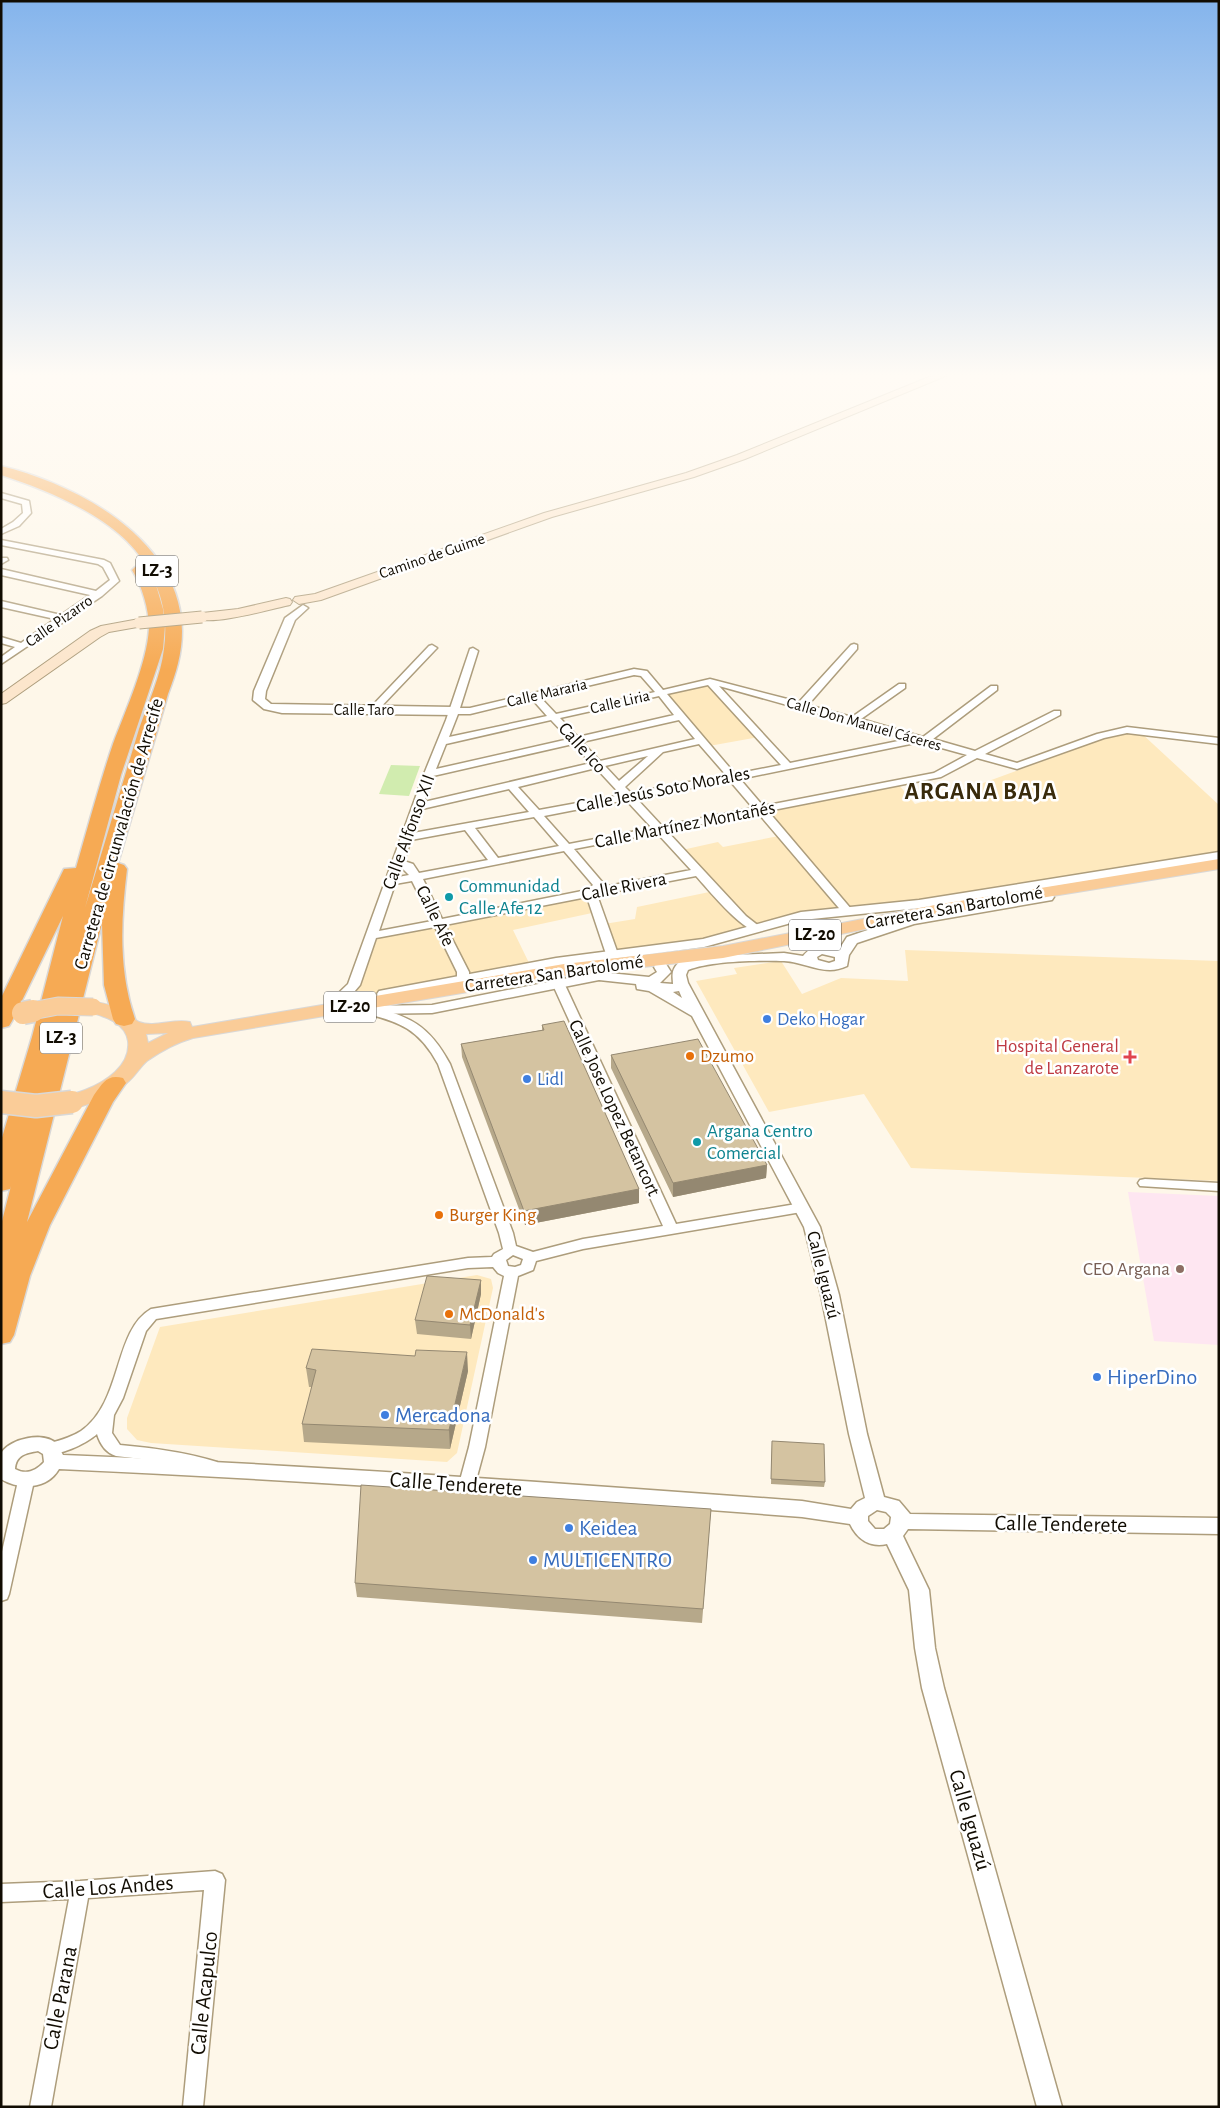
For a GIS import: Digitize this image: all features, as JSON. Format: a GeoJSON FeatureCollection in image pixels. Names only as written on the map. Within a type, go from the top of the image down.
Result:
{"type":"FeatureCollection","features":[{"type":"Feature","properties":{"kind":"highway","name":"Carretera de circunvalación de Arrecife"},"geometry":{"type":"LineString","coordinates":[[1,1282],[84,946],[128,796],[169,670],[174,632],[168,595],[151,561],[117,527],[87,506],[49,487],[11,473]]}},
{"type":"Feature","properties":{"kind":"highway","name":"Carretera de circunvalación de Arrecife"},"geometry":{"type":"LineString","coordinates":[[1,478],[44,493],[75,509],[106,530],[130,552],[146,579],[157,622],[156,649],[112,775],[76,905],[43,1037],[1,1183]]}},
{"type":"Feature","properties":{"kind":"highway","name":"LZ-3"},"geometry":{"type":"LineString","coordinates":[[1,1022],[62,897],[97,801],[112,775]]}},
{"type":"Feature","properties":{"kind":"highway","name":"LZ-3"},"geometry":{"type":"LineString","coordinates":[[128,796],[114,887],[112,970],[117,1002],[129,1024]]}},
{"type":"Feature","properties":{"kind":"highway"},"geometry":{"type":"LineString","coordinates":[[1,1335],[17,1276],[38,1225],[102,1100],[115,1082]]}},
{"type":"Feature","properties":{"kind":"main road","name":"Camino de Guime"},"geometry":{"type":"LineString","coordinates":[[1,700],[94,634],[106,629],[139,623],[202,617],[269,607],[297,606],[548,515],[692,473]]}},
{"type":"Feature","properties":{"kind":"main road","name":"Carretera San Bartolomé"},"geometry":{"type":"LineString","coordinates":[[129,1024],[165,1029],[422,995],[440,990],[564,970],[742,948],[935,910],[1219,862]]}},
{"type":"Feature","properties":{"kind":"main road","name":"Carretera San Bartolomé"},"geometry":{"type":"LineString","coordinates":[[558,979],[777,939],[934,907],[1219,862]]}},
{"type":"Feature","properties":{"kind":"main road","name":"LZ-20"},"geometry":{"type":"LineString","coordinates":[[332,1006],[384,994],[558,979]]}},
{"type":"Feature","properties":{"kind":"main road","name":"LZ-20"},"geometry":{"type":"LineString","coordinates":[[1,1022],[23,1013],[58,1006],[92,1007],[110,1012],[129,1024]]}},
{"type":"Feature","properties":{"kind":"main road","name":"Carretera San Bartolomé"},"geometry":{"type":"LineString","coordinates":[[134,1062],[148,1050],[172,1038],[277,1019],[332,1006]]}},
{"type":"Feature","properties":{"kind":"main road"},"geometry":{"type":"LineString","coordinates":[[332,1006],[368,1010]]}},
{"type":"Feature","properties":{"kind":"main road"},"geometry":{"type":"LineString","coordinates":[[129,1024],[139,1045],[134,1062]]}},
{"type":"Feature","properties":{"kind":"main road","name":"LZ-20"},"geometry":{"type":"LineString","coordinates":[[1,1102],[27,1107],[42,1107],[72,1102],[96,1094],[115,1082],[127,1073],[134,1062]]}},
{"type":"Feature","properties":{"kind":"street"},"geometry":{"type":"LineString","coordinates":[[1,495],[26,503],[27,513],[16,524],[1,532]]}},
{"type":"Feature","properties":{"kind":"street"},"geometry":{"type":"LineString","coordinates":[[1,502],[10,498]]}},
{"type":"Feature","properties":{"kind":"street","name":"Calle Pizarro"},"geometry":{"type":"LineString","coordinates":[[1,542],[101,562],[107,565],[115,581],[1,661]]}},
{"type":"Feature","properties":{"kind":"street"},"geometry":{"type":"LineString","coordinates":[[1,572],[99,594]]}},
{"type":"Feature","properties":{"kind":"street"},"geometry":{"type":"LineString","coordinates":[[1,604],[64,618]]}},
{"type":"Feature","properties":{"kind":"street","name":"Calle Taro"},"geometry":{"type":"LineString","coordinates":[[297,606],[260,691],[259,700],[261,703],[275,708],[314,710],[454,711]]}},
{"type":"Feature","properties":{"kind":"street"},"geometry":{"type":"LineString","coordinates":[[1,640],[23,646]]}},
{"type":"Feature","properties":{"kind":"street"},"geometry":{"type":"LineString","coordinates":[[801,706],[854,647]]}},
{"type":"Feature","properties":{"kind":"street"},"geometry":{"type":"LineString","coordinates":[[373,710],[432,648]]}},
{"type":"Feature","properties":{"kind":"street","name":"Calle Alfonso XII"},"geometry":{"type":"LineString","coordinates":[[332,1006],[354,985],[429,774],[454,711],[473,652]]}},
{"type":"Feature","properties":{"kind":"street","name":"Calle Mararia"},"geometry":{"type":"LineString","coordinates":[[454,711],[470,711],[640,671],[660,692]]}},
{"type":"Feature","properties":{"kind":"street"},"geometry":{"type":"LineString","coordinates":[[710,682],[788,766]]}},
{"type":"Feature","properties":{"kind":"street","name":"Calle Don Manuel Cáceres"},"geometry":{"type":"LineString","coordinates":[[710,682],[723,684],[1017,766],[1102,736],[1127,730],[1219,740]]}},
{"type":"Feature","properties":{"kind":"street","name":"Calle Liria"},"geometry":{"type":"LineString","coordinates":[[442,742],[710,682]]}},
{"type":"Feature","properties":{"kind":"street"},"geometry":{"type":"LineString","coordinates":[[852,721],[902,686]]}},
{"type":"Feature","properties":{"kind":"street"},"geometry":{"type":"LineString","coordinates":[[922,740],[994,688]]}},
{"type":"Feature","properties":{"kind":"street"},"geometry":{"type":"LineString","coordinates":[[660,692],[848,912]]}},
{"type":"Feature","properties":{"kind":"street","name":"Calle Ico"},"geometry":{"type":"LineString","coordinates":[[534,696],[742,918],[756,929]]}},
{"type":"Feature","properties":{"kind":"street","name":"Calle Martínez Montañés"},"geometry":{"type":"LineString","coordinates":[[391,882],[937,775],[1057,712]]}},
{"type":"Feature","properties":{"kind":"street"},"geometry":{"type":"LineString","coordinates":[[429,774],[682,716]]}},
{"type":"Feature","properties":{"kind":"street"},"geometry":{"type":"LineString","coordinates":[[418,807],[702,740]]}},
{"type":"Feature","properties":{"kind":"street","name":"Calle Jesús Soto Morales"},"geometry":{"type":"LineString","coordinates":[[406,838],[922,740]]}},
{"type":"Feature","properties":{"kind":"street"},"geometry":{"type":"LineString","coordinates":[[619,787],[661,750]]}},
{"type":"Feature","properties":{"kind":"street"},"geometry":{"type":"LineString","coordinates":[[511,785],[599,885],[591,893],[612,954]]}},
{"type":"Feature","properties":{"kind":"street"},"geometry":{"type":"LineString","coordinates":[[467,826],[495,861]]}},
{"type":"Feature","properties":{"kind":"street","name":"Carretera San Bartolomé"},"geometry":{"type":"LineString","coordinates":[[384,994],[612,954],[704,943],[756,929],[791,924],[801,916],[919,904],[1219,856]]}},
{"type":"Feature","properties":{"kind":"street","name":"Calle Afe"},"geometry":{"type":"LineString","coordinates":[[398,863],[404,863],[409,866],[416,877],[463,972],[463,979]]}},
{"type":"Feature","properties":{"kind":"street","name":"Carretera San Bartolomé"},"geometry":{"type":"LineString","coordinates":[[422,995],[701,960],[784,957],[811,952],[817,966],[834,967],[842,963],[842,954],[852,940],[888,927],[928,917],[1219,869]]}},
{"type":"Feature","properties":{"kind":"street","name":"Calle Rivera"},"geometry":{"type":"LineString","coordinates":[[371,936],[699,872]]}},
{"type":"Feature","properties":{"kind":"street"},"geometry":{"type":"LineString","coordinates":[[791,924],[811,952]]}},
{"type":"Feature","properties":{"kind":"street"},"geometry":{"type":"LineString","coordinates":[[682,984],[679,975],[682,967],[701,960]]}},
{"type":"Feature","properties":{"kind":"street"},"geometry":{"type":"LineString","coordinates":[[649,984],[664,972],[656,966]]}},
{"type":"Feature","properties":{"kind":"street"},"geometry":{"type":"LineString","coordinates":[[656,966],[682,984]]}},
{"type":"Feature","properties":{"kind":"street"},"geometry":{"type":"LineString","coordinates":[[368,1010],[432,1009],[558,979],[616,981],[673,988],[682,984]]}},
{"type":"Feature","properties":{"kind":"street","name":"Calle Jose Lopez Betancort"},"geometry":{"type":"LineString","coordinates":[[558,979],[672,1230]]}},
{"type":"Feature","properties":{"kind":"street"},"geometry":{"type":"LineString","coordinates":[[649,984],[698,1014]]}},
{"type":"Feature","properties":{"kind":"street","name":"Calle Iguazú"},"geometry":{"type":"LineString","coordinates":[[682,984],[812,1227],[823,1262],[864,1465],[876,1502]]}},
{"type":"Feature","properties":{"kind":"street"},"geometry":{"type":"LineString","coordinates":[[368,1010],[404,1020],[415,1026],[436,1047],[506,1233],[510,1251]]}},
{"type":"Feature","properties":{"kind":"street"},"geometry":{"type":"LineString","coordinates":[[1144,1184],[1219,1186]]}},
{"type":"Feature","properties":{"kind":"street"},"geometry":{"type":"LineString","coordinates":[[530,1258],[583,1244],[802,1208]]}},
{"type":"Feature","properties":{"kind":"street"},"geometry":{"type":"LineString","coordinates":[[510,1251],[522,1252],[530,1258],[530,1262],[524,1270],[512,1273],[502,1269],[498,1262],[499,1257],[510,1251]]}},
{"type":"Feature","properties":{"kind":"street"},"geometry":{"type":"LineString","coordinates":[[221,1469],[184,1458],[116,1450],[107,1442],[104,1434],[108,1414],[140,1326],[151,1316],[468,1263],[498,1262]]}},
{"type":"Feature","properties":{"kind":"street"},"geometry":{"type":"LineString","coordinates":[[467,1484],[512,1273]]}},
{"type":"Feature","properties":{"kind":"street"},"geometry":{"type":"LineString","coordinates":[[52,1456],[39,1444],[24,1446],[12,1452],[3,1463],[5,1472],[13,1479],[26,1481],[38,1478],[48,1471],[52,1456],[84,1438],[100,1425],[108,1414]]}},
{"type":"Feature","properties":{"kind":"street","name":"Calle Tenderete"},"geometry":{"type":"LineString","coordinates":[[52,1456],[802,1509],[858,1518]]}},
{"type":"Feature","properties":{"kind":"street"},"geometry":{"type":"LineString","coordinates":[[1,1594],[26,1481]]}},
{"type":"Feature","properties":{"kind":"street"},"geometry":{"type":"LineString","coordinates":[[876,1502],[886,1503],[894,1507],[900,1514],[897,1528],[883,1537],[873,1536],[865,1532],[858,1518],[863,1507],[876,1502]]}},
{"type":"Feature","properties":{"kind":"street","name":"Calle Tenderete"},"geometry":{"type":"LineString","coordinates":[[897,1528],[1219,1526]]}},
{"type":"Feature","properties":{"kind":"street","name":"Calle Iguazú"},"geometry":{"type":"LineString","coordinates":[[897,1528],[919,1590],[925,1648],[933,1688],[1050,2107]]}},
{"type":"Feature","properties":{"kind":"street","name":"Calle Los Andes"},"geometry":{"type":"LineString","coordinates":[[1,1893],[80,1890],[216,1880]]}},
{"type":"Feature","properties":{"kind":"street","name":"Calle Acapulco"},"geometry":{"type":"LineString","coordinates":[[193,2107],[216,1880]]}},
{"type":"Feature","properties":{"kind":"street","name":"Calle Parana"},"geometry":{"type":"LineString","coordinates":[[40,2107],[80,1890]]}},
{"type":"Feature","properties":{"kind":"shaded area"},"geometry":{"type":"Polygon","coordinates":[[[709,683],[759,737],[709,746],[663,693],[709,683]]]}},
{"type":"Feature","properties":{"kind":"shaded area"},"geometry":{"type":"Polygon","coordinates":[[[1140,732],[1219,805],[1219,854],[775,921],[706,941],[615,952],[604,924],[635,919],[637,907],[719,890],[682,850],[718,842],[723,847],[784,835],[764,811],[898,784],[915,804],[975,786],[1108,737],[1140,732]]]}},
{"type":"Feature","properties":{"kind":"shaded area"},"geometry":{"type":"Polygon","coordinates":[[[589,895],[592,913],[513,930],[530,965],[354,998],[355,988],[375,937],[589,895]]]}},
{"type":"Feature","properties":{"kind":"shaded area"},"geometry":{"type":"Polygon","coordinates":[[[905,950],[1219,961],[1219,1181],[911,1168],[864,1094],[769,1112],[696,981],[737,974],[734,968],[781,961],[802,994],[841,978],[908,981],[905,950]]]}},
{"type":"Feature","properties":{"kind":"shaded area","name":"CEO Argana"},"geometry":{"type":"Polygon","coordinates":[[[1128,1192],[1219,1196],[1219,1345],[1154,1341],[1128,1192]]]}},
{"type":"Feature","properties":{"kind":"shaded area"},"geometry":{"type":"Polygon","coordinates":[[[477,1275],[491,1279],[493,1288],[457,1453],[447,1462],[151,1443],[137,1440],[127,1429],[127,1418],[160,1327],[477,1275]]]}},
{"type":"Feature","properties":{"kind":"green space"},"geometry":{"type":"Polygon","coordinates":[[[391,765],[420,766],[409,796],[379,794],[391,765]]]}},
{"type":"Feature","properties":{"kind":"building"},"geometry":{"type":"Polygon","coordinates":[[[564,1021],[639,1189],[524,1211],[461,1044],[544,1030],[542,1025],[564,1021]]]}},
{"type":"Feature","properties":{"kind":"building","name":"Argana Centro Comercial"},"geometry":{"type":"Polygon","coordinates":[[[698,1039],[767,1165],[673,1183],[611,1055],[698,1039]]]}},
{"type":"Feature","properties":{"kind":"building","name":"McDonald's"},"geometry":{"type":"Polygon","coordinates":[[[427,1276],[481,1280],[470,1325],[415,1320],[427,1276]]]}},
{"type":"Feature","properties":{"kind":"building","name":"Mercadona"},"geometry":{"type":"Polygon","coordinates":[[[312,1349],[415,1356],[416,1350],[467,1352],[449,1430],[302,1424],[316,1370],[306,1368],[312,1349]]]}},
{"type":"Feature","properties":{"kind":"building"},"geometry":{"type":"Polygon","coordinates":[[[772,1441],[824,1444],[825,1482],[771,1479],[772,1441]]]}},
{"type":"Feature","properties":{"kind":"building","name":"MULTICENTRO"},"geometry":{"type":"Polygon","coordinates":[[[361,1485],[711,1509],[703,1609],[355,1583],[361,1485]]]}},
{"type":"Feature","properties":{"kind":"place","name":"Communidad Calle Afe 12"},"geometry":{"type":"Point","coordinates":[449,897]}},
{"type":"Feature","properties":{"kind":"place","name":"Deko Hogar"},"geometry":{"type":"Point","coordinates":[767,1019]}},
{"type":"Feature","properties":{"kind":"place","name":"Dzumo"},"geometry":{"type":"Point","coordinates":[690,1056]}},
{"type":"Feature","properties":{"kind":"place","name":"Hospital General de Lanzarote"},"geometry":{"type":"Point","coordinates":[1130,1057]}},
{"type":"Feature","properties":{"kind":"place","name":"Lidl"},"geometry":{"type":"Point","coordinates":[527,1079]}},
{"type":"Feature","properties":{"kind":"place","name":"Argana Centro Comercial"},"geometry":{"type":"Point","coordinates":[697,1142]}},
{"type":"Feature","properties":{"kind":"place","name":"Burger King"},"geometry":{"type":"Point","coordinates":[439,1215]}},
{"type":"Feature","properties":{"kind":"place","name":"CEO Argana"},"geometry":{"type":"Point","coordinates":[1180,1269]}},
{"type":"Feature","properties":{"kind":"place","name":"McDonald's"},"geometry":{"type":"Point","coordinates":[449,1314]}},
{"type":"Feature","properties":{"kind":"place","name":"HiperDino"},"geometry":{"type":"Point","coordinates":[1097,1377]}},
{"type":"Feature","properties":{"kind":"place","name":"Mercadona"},"geometry":{"type":"Point","coordinates":[385,1415]}},
{"type":"Feature","properties":{"kind":"place","name":"Keidea"},"geometry":{"type":"Point","coordinates":[569,1528]}},
{"type":"Feature","properties":{"kind":"place","name":"MULTICENTRO"},"geometry":{"type":"Point","coordinates":[533,1560]}},
{"type":"Feature","properties":{"kind":"district","name":"ARGANA BAJA"},"geometry":{"type":"Point","coordinates":[981,792]}}]}
